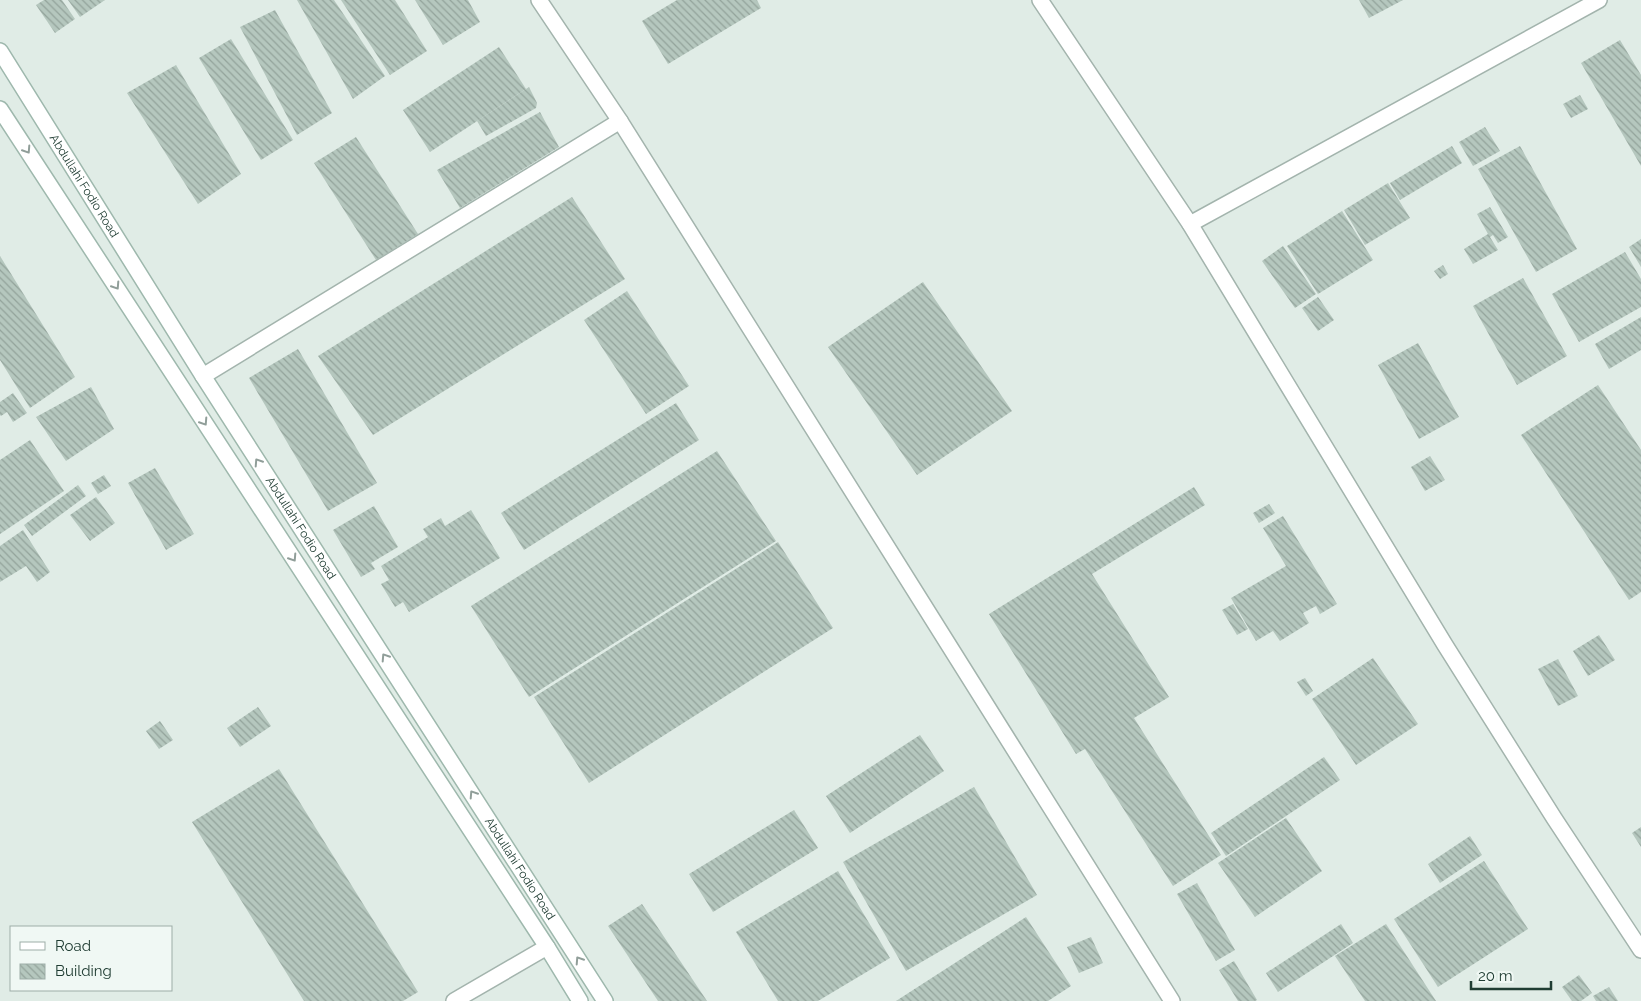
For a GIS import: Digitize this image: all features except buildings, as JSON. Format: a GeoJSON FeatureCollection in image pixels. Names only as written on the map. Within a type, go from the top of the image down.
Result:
{"type":"FeatureCollection","features":[{"type":"Feature","properties":{"kind":"street"},"geometry":{"type":"LineString","coordinates":[[540,0],[620,121],[1172,1001]]}},
{"type":"Feature","properties":{"kind":"street"},"geometry":{"type":"LineString","coordinates":[[1040,0],[1190,224],[1450,653],[1554,818],[1641,950]]}},
{"type":"Feature","properties":{"kind":"street"},"geometry":{"type":"LineString","coordinates":[[1190,224],[1599,0]]}},
{"type":"Feature","properties":{"kind":"street","name":"Abdullahi Fodio Road"},"geometry":{"type":"LineString","coordinates":[[0,51],[203,376],[605,1001]]}},
{"type":"Feature","properties":{"kind":"street","name":"Abdullahi Fodio Road"},"geometry":{"type":"LineString","coordinates":[[0,109],[547,947],[580,1001]]}},
{"type":"Feature","properties":{"kind":"street"},"geometry":{"type":"LineString","coordinates":[[203,376],[620,121]]}},
{"type":"Feature","properties":{"kind":"street"},"geometry":{"type":"LineString","coordinates":[[454,1001],[547,947]]}}]}
